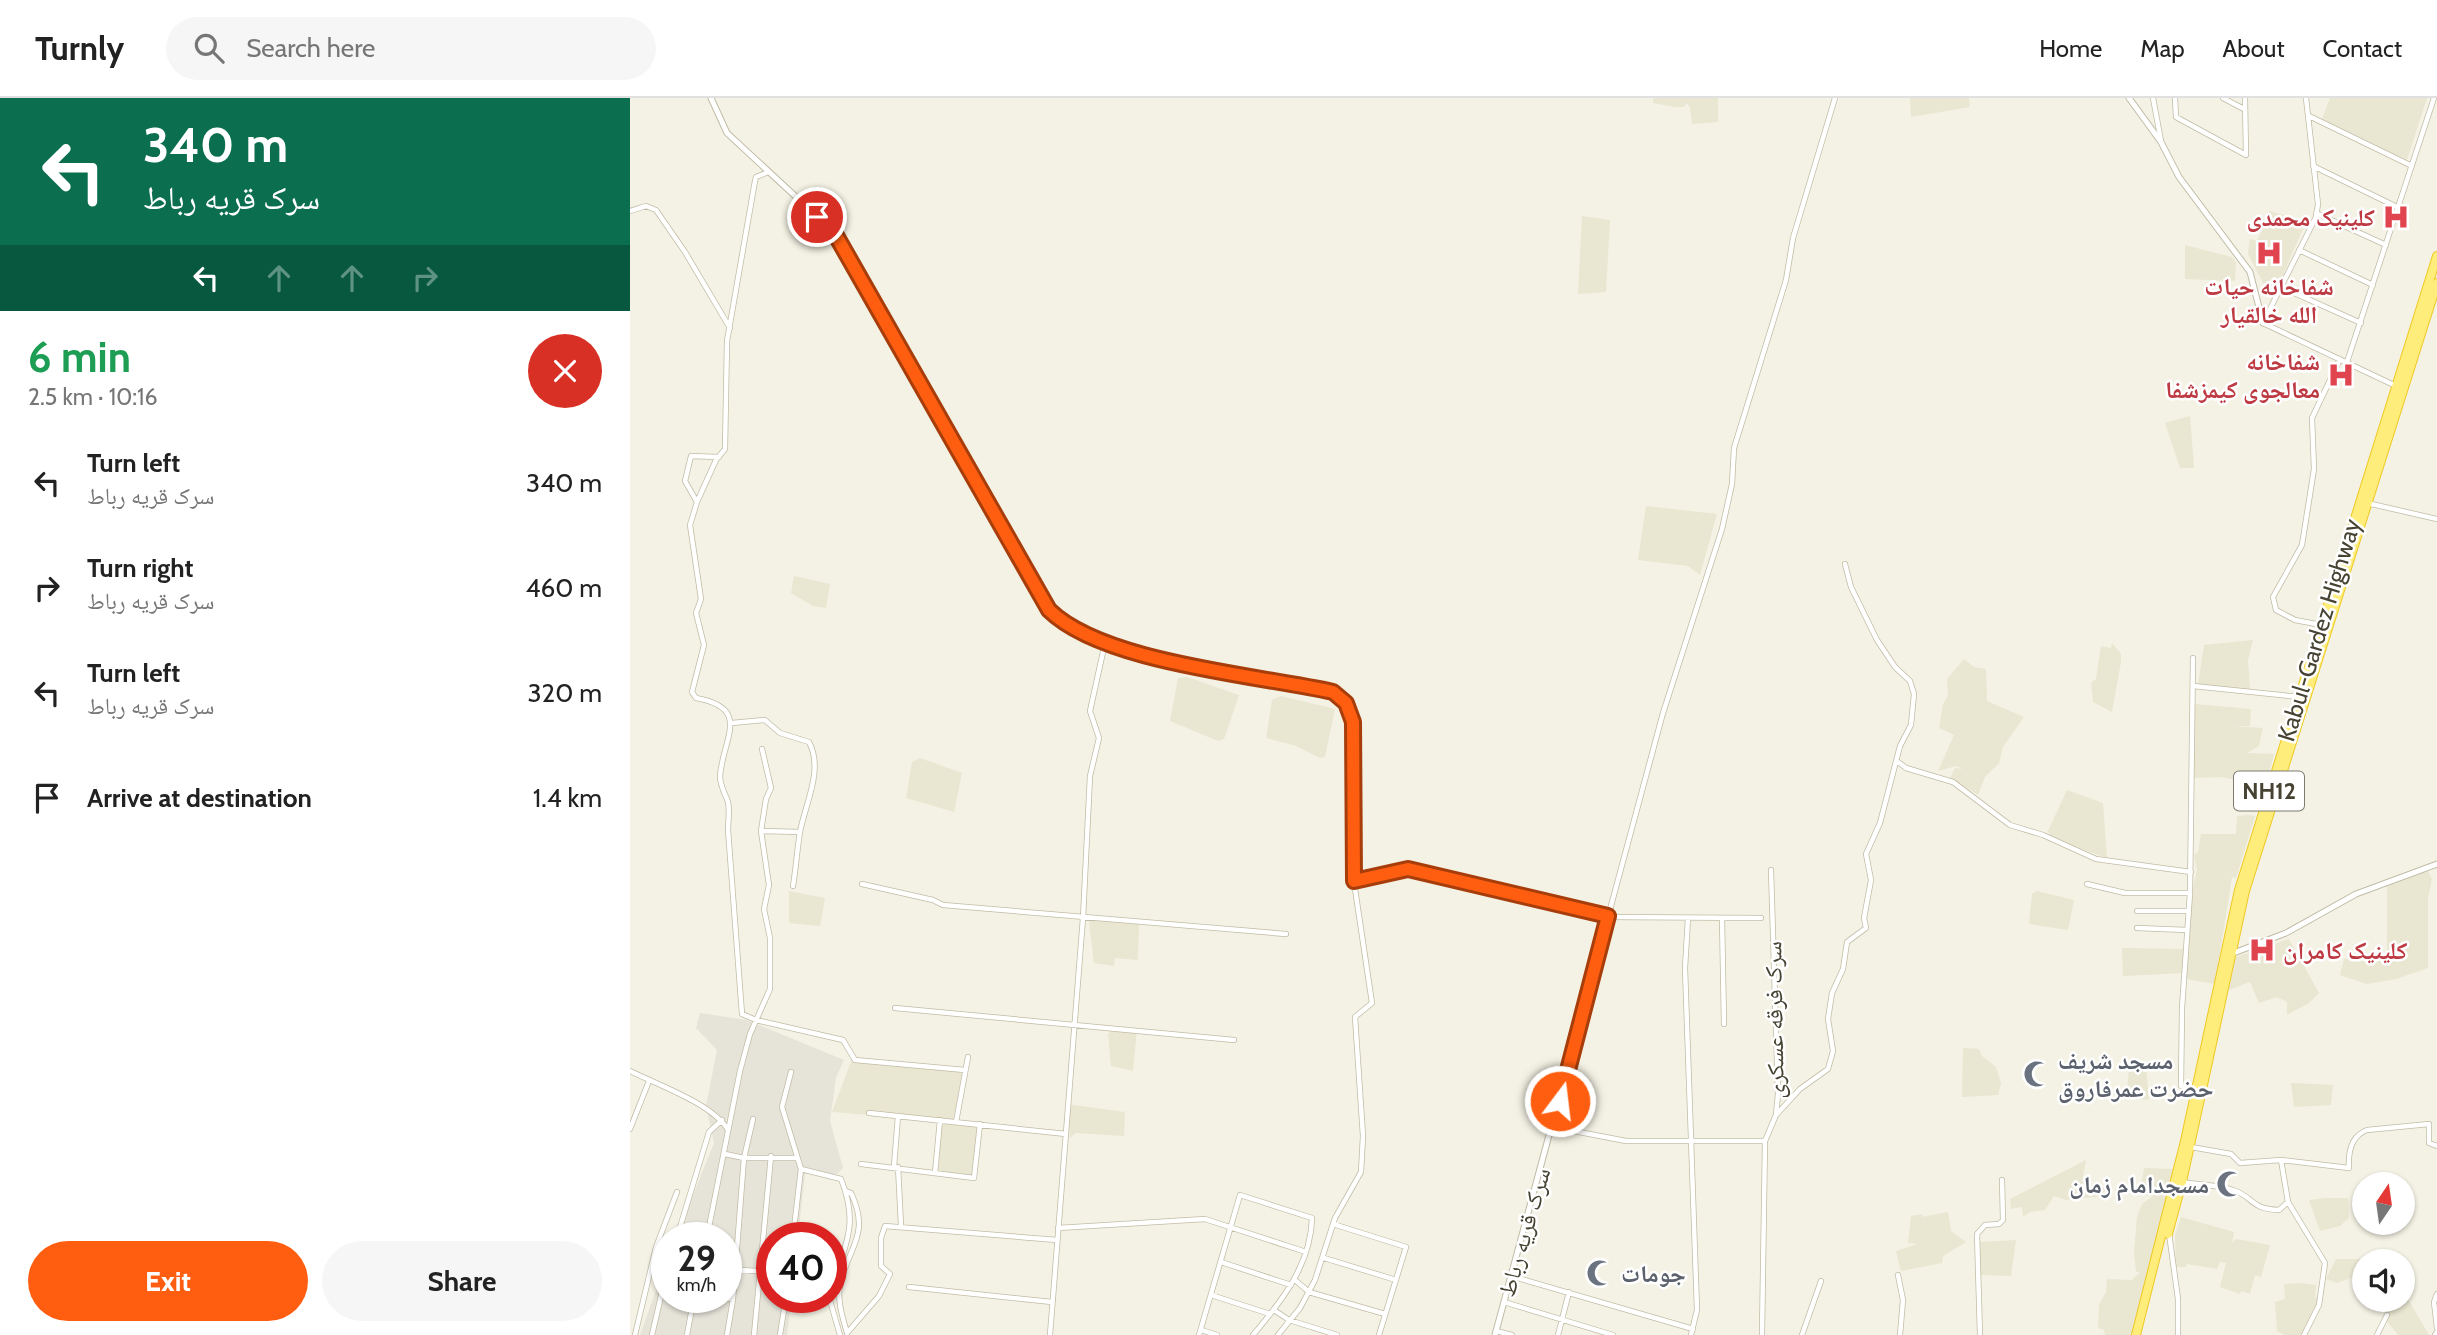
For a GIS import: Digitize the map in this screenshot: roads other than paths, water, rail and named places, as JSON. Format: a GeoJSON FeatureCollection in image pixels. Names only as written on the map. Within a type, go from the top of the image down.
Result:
{"type":"FeatureCollection","features":[{"type":"Feature","properties":{"kind":"highway","name":"Kabul-Gardez Highway"},"geometry":{"type":"LineString","coordinates":[[2138,1335],[2228,955],[2262,833],[2367,503],[2437,256]]}},
{"type":"Feature","properties":{"kind":"highway","name":"Kabul-Gardez Highway"},"geometry":{"type":"LineString","coordinates":[[2138,1335],[2182,1182],[2243,878],[2321,625],[2437,283]]}},
{"type":"Feature","properties":{"kind":"street"},"geometry":{"type":"LineString","coordinates":[[711,98],[727,133],[766,173],[834,232],[1049,610],[1063,624],[1105,643],[1153,657],[1333,692],[1346,703],[1353,722],[1354,881],[1372,1003],[1355,1017],[1363,1136],[1361,1172],[1333,1224],[1324,1258],[1309,1292],[1278,1335]]}},
{"type":"Feature","properties":{"kind":"street"},"geometry":{"type":"LineString","coordinates":[[1608,916],[1663,713],[1722,529],[1732,484],[1734,448],[1786,280],[1793,238],[1835,98]]}},
{"type":"Feature","properties":{"kind":"street"},"geometry":{"type":"LineString","coordinates":[[2129,98],[2161,142],[2179,177],[2250,272],[2263,323]]}},
{"type":"Feature","properties":{"kind":"street"},"geometry":{"type":"LineString","coordinates":[[2152,98],[2161,142]]}},
{"type":"Feature","properties":{"kind":"street"},"geometry":{"type":"LineString","coordinates":[[2175,98],[2176,117],[2246,155],[2245,98]]}},
{"type":"Feature","properties":{"kind":"street"},"geometry":{"type":"LineString","coordinates":[[2223,98],[2244,109]]}},
{"type":"Feature","properties":{"kind":"street"},"geometry":{"type":"LineString","coordinates":[[2263,323],[2318,204],[2306,98]]}},
{"type":"Feature","properties":{"kind":"street"},"geometry":{"type":"LineString","coordinates":[[2347,362],[2434,98]]}},
{"type":"Feature","properties":{"kind":"street"},"geometry":{"type":"LineString","coordinates":[[2308,115],[2412,166]]}},
{"type":"Feature","properties":{"kind":"street"},"geometry":{"type":"LineString","coordinates":[[2313,166],[2399,208]]}},
{"type":"Feature","properties":{"kind":"street"},"geometry":{"type":"LineString","coordinates":[[766,173],[756,177],[755,181],[730,329],[725,449],[697,502],[690,538],[695,550],[701,599],[696,612],[704,645],[692,692],[696,698],[714,701],[726,710],[732,723],[720,783],[729,808],[728,830],[742,1014],[756,1020],[843,1040],[855,1060],[965,1070]]}},
{"type":"Feature","properties":{"kind":"street"},"geometry":{"type":"LineString","coordinates":[[630,211],[646,206],[656,209],[685,252],[730,329]]}},
{"type":"Feature","properties":{"kind":"street"},"geometry":{"type":"LineString","coordinates":[[2315,213],[2386,245]]}},
{"type":"Feature","properties":{"kind":"street"},"geometry":{"type":"LineString","coordinates":[[2299,250],[2334,270],[2373,285]]}},
{"type":"Feature","properties":{"kind":"street"},"geometry":{"type":"LineString","coordinates":[[2281,287],[2361,323]]}},
{"type":"Feature","properties":{"kind":"street"},"geometry":{"type":"LineString","coordinates":[[2263,323],[2400,387]]}},
{"type":"Feature","properties":{"kind":"street"},"geometry":{"type":"LineString","coordinates":[[2321,625],[2295,620],[2276,610],[2273,597],[2302,545],[2314,470],[2312,418],[2340,359]]}},
{"type":"Feature","properties":{"kind":"street"},"geometry":{"type":"LineString","coordinates":[[697,502],[685,481],[691,456],[720,457]]}},
{"type":"Feature","properties":{"kind":"street"},"geometry":{"type":"LineString","coordinates":[[2367,503],[2437,519]]}},
{"type":"Feature","properties":{"kind":"street"},"geometry":{"type":"LineString","coordinates":[[1776,1115],[1800,1089],[1828,1069],[1833,1051],[1828,1019],[1832,993],[1843,969],[1847,942],[1866,929],[1864,918],[1871,880],[1866,853],[1880,823],[1910,725],[1913,688],[1877,640],[1851,587],[1845,564]]}},
{"type":"Feature","properties":{"kind":"street"},"geometry":{"type":"LineString","coordinates":[[1050,1335],[1083,918],[1090,776],[1100,738],[1090,711],[1105,643]]}},
{"type":"Feature","properties":{"kind":"street"},"geometry":{"type":"LineString","coordinates":[[2193,658],[2191,872],[2182,1008],[2181,1086],[2196,1089]]}},
{"type":"Feature","properties":{"kind":"street"},"geometry":{"type":"LineString","coordinates":[[2193,686],[2299,697]]}},
{"type":"Feature","properties":{"kind":"street"},"geometry":{"type":"LineString","coordinates":[[732,723],[765,720],[780,733],[809,742],[814,751],[812,793],[800,832],[793,886]]}},
{"type":"Feature","properties":{"kind":"street"},"geometry":{"type":"LineString","coordinates":[[710,1222],[740,1071],[756,1020],[770,989],[770,938],[764,909],[769,886],[761,831],[766,799],[771,788],[762,749]]}},
{"type":"Feature","properties":{"kind":"street"},"geometry":{"type":"LineString","coordinates":[[1897,761],[1906,768],[1953,782],[2010,825],[2043,835],[2095,859],[2191,872]]}},
{"type":"Feature","properties":{"kind":"street"},"geometry":{"type":"LineString","coordinates":[[761,831],[800,832]]}},
{"type":"Feature","properties":{"kind":"street"},"geometry":{"type":"LineString","coordinates":[[2228,955],[2286,933],[2356,894],[2437,864]]}},
{"type":"Feature","properties":{"kind":"street"},"geometry":{"type":"LineString","coordinates":[[1354,881],[1408,869],[1608,916],[1761,918]]}},
{"type":"Feature","properties":{"kind":"street","name":"سرک فرقه عسکری"},"geometry":{"type":"LineString","coordinates":[[1762,1335],[1765,1141],[1776,1115],[1778,1094],[1770,870]]}},
{"type":"Feature","properties":{"kind":"street"},"geometry":{"type":"LineString","coordinates":[[863,884],[933,900],[943,905],[1286,934]]}},
{"type":"Feature","properties":{"kind":"street"},"geometry":{"type":"LineString","coordinates":[[2087,884],[2125,893],[2190,893]]}},
{"type":"Feature","properties":{"kind":"street"},"geometry":{"type":"LineString","coordinates":[[2137,911],[2189,911]]}},
{"type":"Feature","properties":{"kind":"street","name":"سرک قریه رباط"},"geometry":{"type":"LineString","coordinates":[[1495,1333],[1553,1127],[1608,916]]}},
{"type":"Feature","properties":{"kind":"street"},"geometry":{"type":"LineString","coordinates":[[1511,1276],[1692,1332],[1697,1310],[1685,968],[1688,918]]}},
{"type":"Feature","properties":{"kind":"street"},"geometry":{"type":"LineString","coordinates":[[1723,918],[1724,1024]]}},
{"type":"Feature","properties":{"kind":"street"},"geometry":{"type":"LineString","coordinates":[[2137,928],[2188,930]]}},
{"type":"Feature","properties":{"kind":"street"},"geometry":{"type":"LineString","coordinates":[[895,1008],[1234,1040]]}},
{"type":"Feature","properties":{"kind":"street"},"geometry":{"type":"LineString","coordinates":[[956,1122],[968,1057]]}},
{"type":"Feature","properties":{"kind":"street"},"geometry":{"type":"LineString","coordinates":[[630,1071],[722,1120],[729,1131]]}},
{"type":"Feature","properties":{"kind":"street"},"geometry":{"type":"LineString","coordinates":[[791,1072],[782,1107],[801,1169],[795,1222]]}},
{"type":"Feature","properties":{"kind":"street"},"geometry":{"type":"LineString","coordinates":[[630,1129],[649,1081]]}},
{"type":"Feature","properties":{"kind":"street"},"geometry":{"type":"LineString","coordinates":[[869,1113],[1067,1134]]}},
{"type":"Feature","properties":{"kind":"street"},"geometry":{"type":"LineString","coordinates":[[898,1116],[896,1167],[901,1225]]}},
{"type":"Feature","properties":{"kind":"street"},"geometry":{"type":"LineString","coordinates":[[739,1222],[744,1158],[753,1119]]}},
{"type":"Feature","properties":{"kind":"street"},"geometry":{"type":"LineString","coordinates":[[682,1222],[709,1132],[722,1120]]}},
{"type":"Feature","properties":{"kind":"street"},"geometry":{"type":"LineString","coordinates":[[935,1173],[940,1121]]}},
{"type":"Feature","properties":{"kind":"street"},"geometry":{"type":"LineString","coordinates":[[861,1164],[976,1177],[980,1124]]}},
{"type":"Feature","properties":{"kind":"street"},"geometry":{"type":"LineString","coordinates":[[2190,1147],[2231,1154],[2240,1163],[2281,1160],[2349,1168],[2348,1156],[2358,1133],[2429,1124],[2429,1143],[2437,1146]]}},
{"type":"Feature","properties":{"kind":"street"},"geometry":{"type":"LineString","coordinates":[[1553,1127],[1626,1141],[1765,1141]]}},
{"type":"Feature","properties":{"kind":"street"},"geometry":{"type":"LineString","coordinates":[[725,1154],[744,1158],[796,1158]]}},
{"type":"Feature","properties":{"kind":"street"},"geometry":{"type":"LineString","coordinates":[[765,1222],[771,1156]]}},
{"type":"Feature","properties":{"kind":"street"},"geometry":{"type":"LineString","coordinates":[[2281,1160],[2288,1202],[2325,1263],[2319,1305],[2304,1335]]}},
{"type":"Feature","properties":{"kind":"street"},"geometry":{"type":"LineString","coordinates":[[801,1169],[841,1180],[846,1191],[852,1223],[847,1246]]}},
{"type":"Feature","properties":{"kind":"street"},"geometry":{"type":"LineString","coordinates":[[1980,1335],[1977,1234],[1986,1225],[1999,1224],[2003,1220],[2002,1180]]}},
{"type":"Feature","properties":{"kind":"street"},"geometry":{"type":"LineString","coordinates":[[2182,1182],[2229,1188],[2256,1207],[2278,1210],[2288,1202]]}},
{"type":"Feature","properties":{"kind":"street"},"geometry":{"type":"LineString","coordinates":[[846,1191],[851,1193],[860,1210],[861,1225],[856,1247],[840,1284],[838,1301],[847,1334]]}},
{"type":"Feature","properties":{"kind":"street"},"geometry":{"type":"LineString","coordinates":[[635,1335],[656,1247],[677,1192]]}},
{"type":"Feature","properties":{"kind":"street"},"geometry":{"type":"LineString","coordinates":[[1217,1335],[1200,1332],[1240,1195],[1312,1218],[1311,1238],[1293,1283],[1253,1335]]}},
{"type":"Feature","properties":{"kind":"street"},"geometry":{"type":"LineString","coordinates":[[1058,1228],[1205,1219],[1306,1252]]}},
{"type":"Feature","properties":{"kind":"street"},"geometry":{"type":"LineString","coordinates":[[1333,1224],[1406,1247],[1379,1335]]}},
{"type":"Feature","properties":{"kind":"street"},"geometry":{"type":"LineString","coordinates":[[847,1334],[879,1296],[890,1274],[881,1266],[881,1238],[886,1226],[901,1225],[1057,1240]]}},
{"type":"Feature","properties":{"kind":"street"},"geometry":{"type":"LineString","coordinates":[[2168,1232],[2178,1299],[2178,1335]]}},
{"type":"Feature","properties":{"kind":"street"},"geometry":{"type":"LineString","coordinates":[[1324,1258],[1396,1280]]}},
{"type":"Feature","properties":{"kind":"street"},"geometry":{"type":"LineString","coordinates":[[1221,1262],[1385,1314]]}},
{"type":"Feature","properties":{"kind":"street"},"geometry":{"type":"LineString","coordinates":[[1898,1275],[1903,1300],[1900,1335]]}},
{"type":"Feature","properties":{"kind":"street"},"geometry":{"type":"LineString","coordinates":[[1802,1335],[1821,1281]]}},
{"type":"Feature","properties":{"kind":"street"},"geometry":{"type":"LineString","coordinates":[[909,1287],[1052,1302]]}},
{"type":"Feature","properties":{"kind":"street"},"geometry":{"type":"LineString","coordinates":[[1558,1335],[1569,1292]]}},
{"type":"Feature","properties":{"kind":"street"},"geometry":{"type":"LineString","coordinates":[[2436,1332],[2434,1302],[2437,1294]]}},
{"type":"Feature","properties":{"kind":"street"},"geometry":{"type":"LineString","coordinates":[[1211,1295],[1272,1312],[1336,1335]]}},
{"type":"Feature","properties":{"kind":"street"},"geometry":{"type":"LineString","coordinates":[[1504,1303],[1614,1335]]}},
{"type":"Feature","properties":{"kind":"street"},"geometry":{"type":"LineString","coordinates":[[652,1335],[657,1313]]}},
{"type":"Feature","properties":{"kind":"street"},"geometry":{"type":"LineString","coordinates":[[687,1335],[691,1313]]}},
{"type":"Feature","properties":{"kind":"street"},"geometry":{"type":"LineString","coordinates":[[727,1335],[731,1313]]}},
{"type":"Feature","properties":{"kind":"street"},"geometry":{"type":"LineString","coordinates":[[754,1335],[756,1313]]}},
{"type":"Feature","properties":{"kind":"street"},"geometry":{"type":"LineString","coordinates":[[780,1335],[783,1313]]}},
{"type":"Feature","properties":{"kind":"street"},"geometry":{"type":"LineString","coordinates":[[834,1313],[840,1335]]}},
{"type":"Feature","properties":{"kind":"street"},"geometry":{"type":"LineString","coordinates":[[2377,1335],[2387,1315]]}},
{"type":"Feature","properties":{"kind":"street"},"geometry":{"type":"LineString","coordinates":[[1495,1333],[1512,1335]]}},
{"type":"Feature","properties":{"kind":"place","name":"کلینیک محمدی"},"geometry":{"type":"Point","coordinates":[2396,217]}},
{"type":"Feature","properties":{"kind":"place","name":"شفاخانه حیات الله خالقیار"},"geometry":{"type":"Point","coordinates":[2269,253]}},
{"type":"Feature","properties":{"kind":"place","name":"شفاخانه معالجوی کیمزشفا"},"geometry":{"type":"Point","coordinates":[2341,375]}},
{"type":"Feature","properties":{"kind":"place","name":"کلینیک کامران"},"geometry":{"type":"Point","coordinates":[2262,950]}},
{"type":"Feature","properties":{"kind":"place","name":"مسجد شریف حضرت عمرفاروق"},"geometry":{"type":"Point","coordinates":[2037,1074]}},
{"type":"Feature","properties":{"kind":"place","name":"مسجدامام زمان"},"geometry":{"type":"Point","coordinates":[2230,1184]}},
{"type":"Feature","properties":{"kind":"place","name":"جومات"},"geometry":{"type":"Point","coordinates":[1600,1273]}}]}
